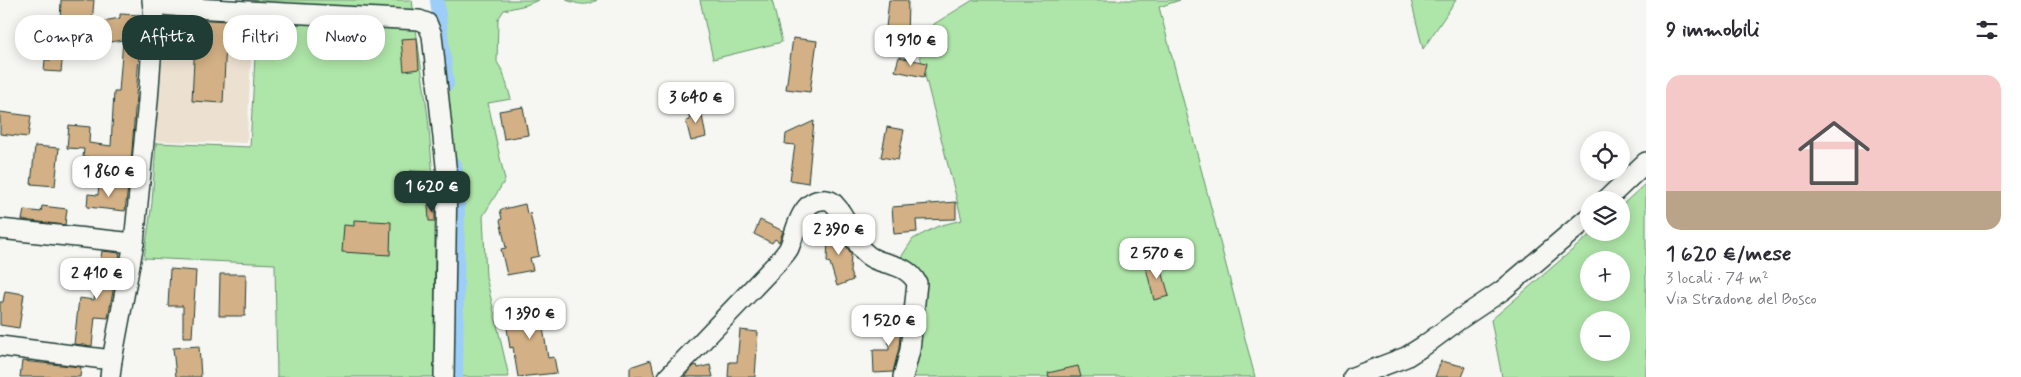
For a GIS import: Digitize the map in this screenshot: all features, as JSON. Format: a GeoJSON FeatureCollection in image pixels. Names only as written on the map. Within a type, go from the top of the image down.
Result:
{"type":"FeatureCollection","features":[{"type":"Feature","properties":{"kind":"street"},"geometry":{"type":"LineString","coordinates":[[0,346],[111,368],[134,243],[149,92],[154,18],[153,2],[193,8],[420,20],[427,23],[432,34],[447,175],[444,377]]}},
{"type":"Feature","properties":{"kind":"street"},"geometry":{"type":"LineString","coordinates":[[1615,191],[1646,162]]}},
{"type":"Feature","properties":{"kind":"street"},"geometry":{"type":"LineString","coordinates":[[668,377],[780,260],[788,249],[800,219],[809,206],[817,200],[827,199],[834,203],[864,252],[874,258],[904,269],[912,274],[917,283],[910,350],[903,377]]}},
{"type":"Feature","properties":{"kind":"street"},"geometry":{"type":"LineString","coordinates":[[1353,377],[1406,357],[1425,345],[1503,290],[1580,225]]}},
{"type":"Feature","properties":{"kind":"street"},"geometry":{"type":"LineString","coordinates":[[0,229],[134,243]]}},
{"type":"Feature","properties":{"kind":"shaded area"},"geometry":{"type":"Polygon","coordinates":[[[173,13],[213,15],[171,15],[173,13]]]}},
{"type":"Feature","properties":{"kind":"shaded area"},"geometry":{"type":"Polygon","coordinates":[[[213,15],[223,16],[223,60],[251,60],[247,143],[156,141],[159,60],[213,60],[213,15]]]}},
{"type":"Feature","properties":{"kind":"green space"},"geometry":{"type":"Polygon","coordinates":[[[236,0],[412,0],[428,117],[435,201],[434,377],[277,377],[275,264],[144,258],[152,203],[156,143],[250,147],[255,60],[297,60],[297,15],[257,15],[258,3],[236,0]]]}},
{"type":"Feature","properties":{"kind":"green space"},"geometry":{"type":"Polygon","coordinates":[[[432,0],[539,0],[504,10],[498,19],[497,62],[503,72],[511,99],[488,103],[505,180],[483,216],[486,277],[509,377],[454,377],[453,309],[432,0]]]}},
{"type":"Feature","properties":{"kind":"green space"},"geometry":{"type":"Polygon","coordinates":[[[566,0],[597,0],[586,4],[578,4],[566,0]]]}},
{"type":"Feature","properties":{"kind":"green space"},"geometry":{"type":"Polygon","coordinates":[[[700,0],[772,0],[782,42],[713,59],[700,0]]]}},
{"type":"Feature","properties":{"kind":"green space"},"geometry":{"type":"Polygon","coordinates":[[[973,0],[1180,0],[1159,7],[1255,377],[911,377],[921,305],[896,265],[913,239],[938,226],[962,220],[918,48],[929,45],[928,33],[934,24],[973,0]]]}},
{"type":"Feature","properties":{"kind":"green space"},"geometry":{"type":"Polygon","coordinates":[[[1411,0],[1456,0],[1423,49],[1411,0]]]}},
{"type":"Feature","properties":{"kind":"green space"},"geometry":{"type":"Polygon","coordinates":[[[1646,183],[1646,377],[1502,377],[1491,320],[1583,241],[1630,241],[1630,198],[1646,183]]]}},
{"type":"Feature","properties":{"kind":"building"},"geometry":{"type":"Polygon","coordinates":[[[61,0],[94,0],[93,15],[60,15],[61,0]]]}},
{"type":"Feature","properties":{"kind":"building"},"geometry":{"type":"Polygon","coordinates":[[[889,0],[908,0],[907,39],[885,37],[889,0]]]}},
{"type":"Feature","properties":{"kind":"building"},"geometry":{"type":"Polygon","coordinates":[[[120,14],[142,15],[122,15],[122,40],[112,42],[112,19],[120,18],[120,14]]]}},
{"type":"Feature","properties":{"kind":"building"},"geometry":{"type":"Polygon","coordinates":[[[213,20],[223,21],[223,60],[225,60],[223,103],[192,101],[194,60],[213,60],[213,20]]]}},
{"type":"Feature","properties":{"kind":"building"},"geometry":{"type":"Polygon","coordinates":[[[417,38],[419,69],[404,71],[401,39],[417,38]]]}},
{"type":"Feature","properties":{"kind":"building"},"geometry":{"type":"Polygon","coordinates":[[[793,38],[817,41],[810,92],[786,89],[793,38]]]}},
{"type":"Feature","properties":{"kind":"building"},"geometry":{"type":"Polygon","coordinates":[[[122,53],[122,60],[139,60],[131,164],[99,160],[96,183],[88,183],[89,157],[83,157],[84,149],[67,148],[69,125],[90,127],[89,143],[111,146],[114,92],[119,92],[122,53]]]}},
{"type":"Feature","properties":{"kind":"building"},"geometry":{"type":"Polygon","coordinates":[[[899,57],[927,63],[924,77],[895,71],[899,57]]]}},
{"type":"Feature","properties":{"kind":"building"},"geometry":{"type":"Polygon","coordinates":[[[45,60],[62,60],[61,72],[44,71],[45,60]]]}},
{"type":"Feature","properties":{"kind":"building"},"geometry":{"type":"Polygon","coordinates":[[[700,105],[706,137],[691,141],[686,121],[690,120],[687,108],[700,105]]]}},
{"type":"Feature","properties":{"kind":"building"},"geometry":{"type":"Polygon","coordinates":[[[523,107],[528,135],[504,139],[499,111],[523,107]]]}},
{"type":"Feature","properties":{"kind":"building"},"geometry":{"type":"Polygon","coordinates":[[[0,112],[31,116],[28,137],[0,134],[0,112]]]}},
{"type":"Feature","properties":{"kind":"building"},"geometry":{"type":"Polygon","coordinates":[[[814,121],[808,183],[790,180],[795,145],[785,144],[786,134],[814,121]]]}},
{"type":"Feature","properties":{"kind":"building"},"geometry":{"type":"Polygon","coordinates":[[[887,127],[904,130],[898,160],[881,157],[887,127]]]}},
{"type":"Feature","properties":{"kind":"building"},"geometry":{"type":"Polygon","coordinates":[[[35,146],[59,148],[55,186],[31,184],[35,146]]]}},
{"type":"Feature","properties":{"kind":"building"},"geometry":{"type":"Polygon","coordinates":[[[410,171],[429,172],[427,198],[414,197],[414,191],[410,187],[410,171]]]}},
{"type":"Feature","properties":{"kind":"building"},"geometry":{"type":"Polygon","coordinates":[[[99,184],[128,187],[125,211],[87,207],[88,194],[98,195],[99,184]]]}},
{"type":"Feature","properties":{"kind":"building"},"geometry":{"type":"Polygon","coordinates":[[[956,202],[956,219],[916,220],[917,232],[894,234],[892,207],[956,202]]]}},
{"type":"Feature","properties":{"kind":"building"},"geometry":{"type":"Polygon","coordinates":[[[525,204],[527,214],[530,213],[539,256],[530,258],[533,270],[507,275],[501,249],[506,248],[500,220],[502,219],[500,210],[525,204]]]}},
{"type":"Feature","properties":{"kind":"building"},"geometry":{"type":"Polygon","coordinates":[[[428,205],[435,205],[435,221],[429,221],[428,205]]]}},
{"type":"Feature","properties":{"kind":"building"},"geometry":{"type":"Polygon","coordinates":[[[42,206],[67,209],[65,225],[22,220],[24,210],[41,212],[42,206]]]}},
{"type":"Feature","properties":{"kind":"building"},"geometry":{"type":"Polygon","coordinates":[[[829,215],[851,254],[850,272],[853,280],[837,286],[830,263],[827,262],[829,215]]]}},
{"type":"Feature","properties":{"kind":"building"},"geometry":{"type":"Polygon","coordinates":[[[354,220],[391,222],[390,255],[342,252],[344,225],[354,226],[354,220]]]}},
{"type":"Feature","properties":{"kind":"building"},"geometry":{"type":"Polygon","coordinates":[[[760,220],[783,231],[779,242],[775,239],[772,243],[754,234],[760,220]]]}},
{"type":"Feature","properties":{"kind":"building"},"geometry":{"type":"Polygon","coordinates":[[[102,251],[120,253],[108,318],[95,317],[92,346],[74,344],[79,298],[94,300],[102,251]]]}},
{"type":"Feature","properties":{"kind":"building"},"geometry":{"type":"Polygon","coordinates":[[[1159,260],[1169,296],[1154,300],[1145,264],[1159,260]]]}},
{"type":"Feature","properties":{"kind":"building"},"geometry":{"type":"Polygon","coordinates":[[[170,269],[196,271],[192,337],[183,337],[183,306],[168,306],[170,269]]]}},
{"type":"Feature","properties":{"kind":"building"},"geometry":{"type":"Polygon","coordinates":[[[220,274],[246,274],[245,316],[219,316],[220,274]]]}},
{"type":"Feature","properties":{"kind":"building"},"geometry":{"type":"Polygon","coordinates":[[[5,291],[24,294],[19,328],[0,325],[0,302],[3,302],[5,291]]]}},
{"type":"Feature","properties":{"kind":"building"},"geometry":{"type":"Polygon","coordinates":[[[524,305],[525,312],[551,305],[556,324],[543,328],[548,358],[554,357],[557,373],[518,377],[513,347],[510,348],[504,308],[524,305]]]}},
{"type":"Feature","properties":{"kind":"building"},"geometry":{"type":"Polygon","coordinates":[[[888,315],[902,315],[899,348],[893,372],[874,373],[873,350],[889,350],[888,315]]]}},
{"type":"Feature","properties":{"kind":"building"},"geometry":{"type":"Polygon","coordinates":[[[740,330],[758,332],[755,377],[728,377],[729,362],[737,362],[740,330]]]}},
{"type":"Feature","properties":{"kind":"building"},"geometry":{"type":"Polygon","coordinates":[[[199,346],[201,377],[176,377],[173,348],[199,346]]]}},
{"type":"Feature","properties":{"kind":"building"},"geometry":{"type":"Polygon","coordinates":[[[651,360],[655,377],[630,377],[630,367],[651,360]]]}},
{"type":"Feature","properties":{"kind":"building"},"geometry":{"type":"Polygon","coordinates":[[[22,361],[81,367],[80,377],[20,377],[22,361]]]}},
{"type":"Feature","properties":{"kind":"building"},"geometry":{"type":"Polygon","coordinates":[[[1441,361],[1466,367],[1462,377],[1435,377],[1441,361]]]}},
{"type":"Feature","properties":{"kind":"building"},"geometry":{"type":"Polygon","coordinates":[[[697,365],[698,368],[710,365],[713,377],[684,377],[697,365]]]}},
{"type":"Feature","properties":{"kind":"building"},"geometry":{"type":"Polygon","coordinates":[[[1078,366],[1081,377],[1049,377],[1048,373],[1078,366]]]}},
{"type":"Feature","properties":{"kind":"waterway"},"geometry":{"type":"LineString","coordinates":[[437,0],[447,84]]}},
{"type":"Feature","properties":{"kind":"waterway"},"geometry":{"type":"LineString","coordinates":[[455,165],[458,201],[456,377]]}}]}
